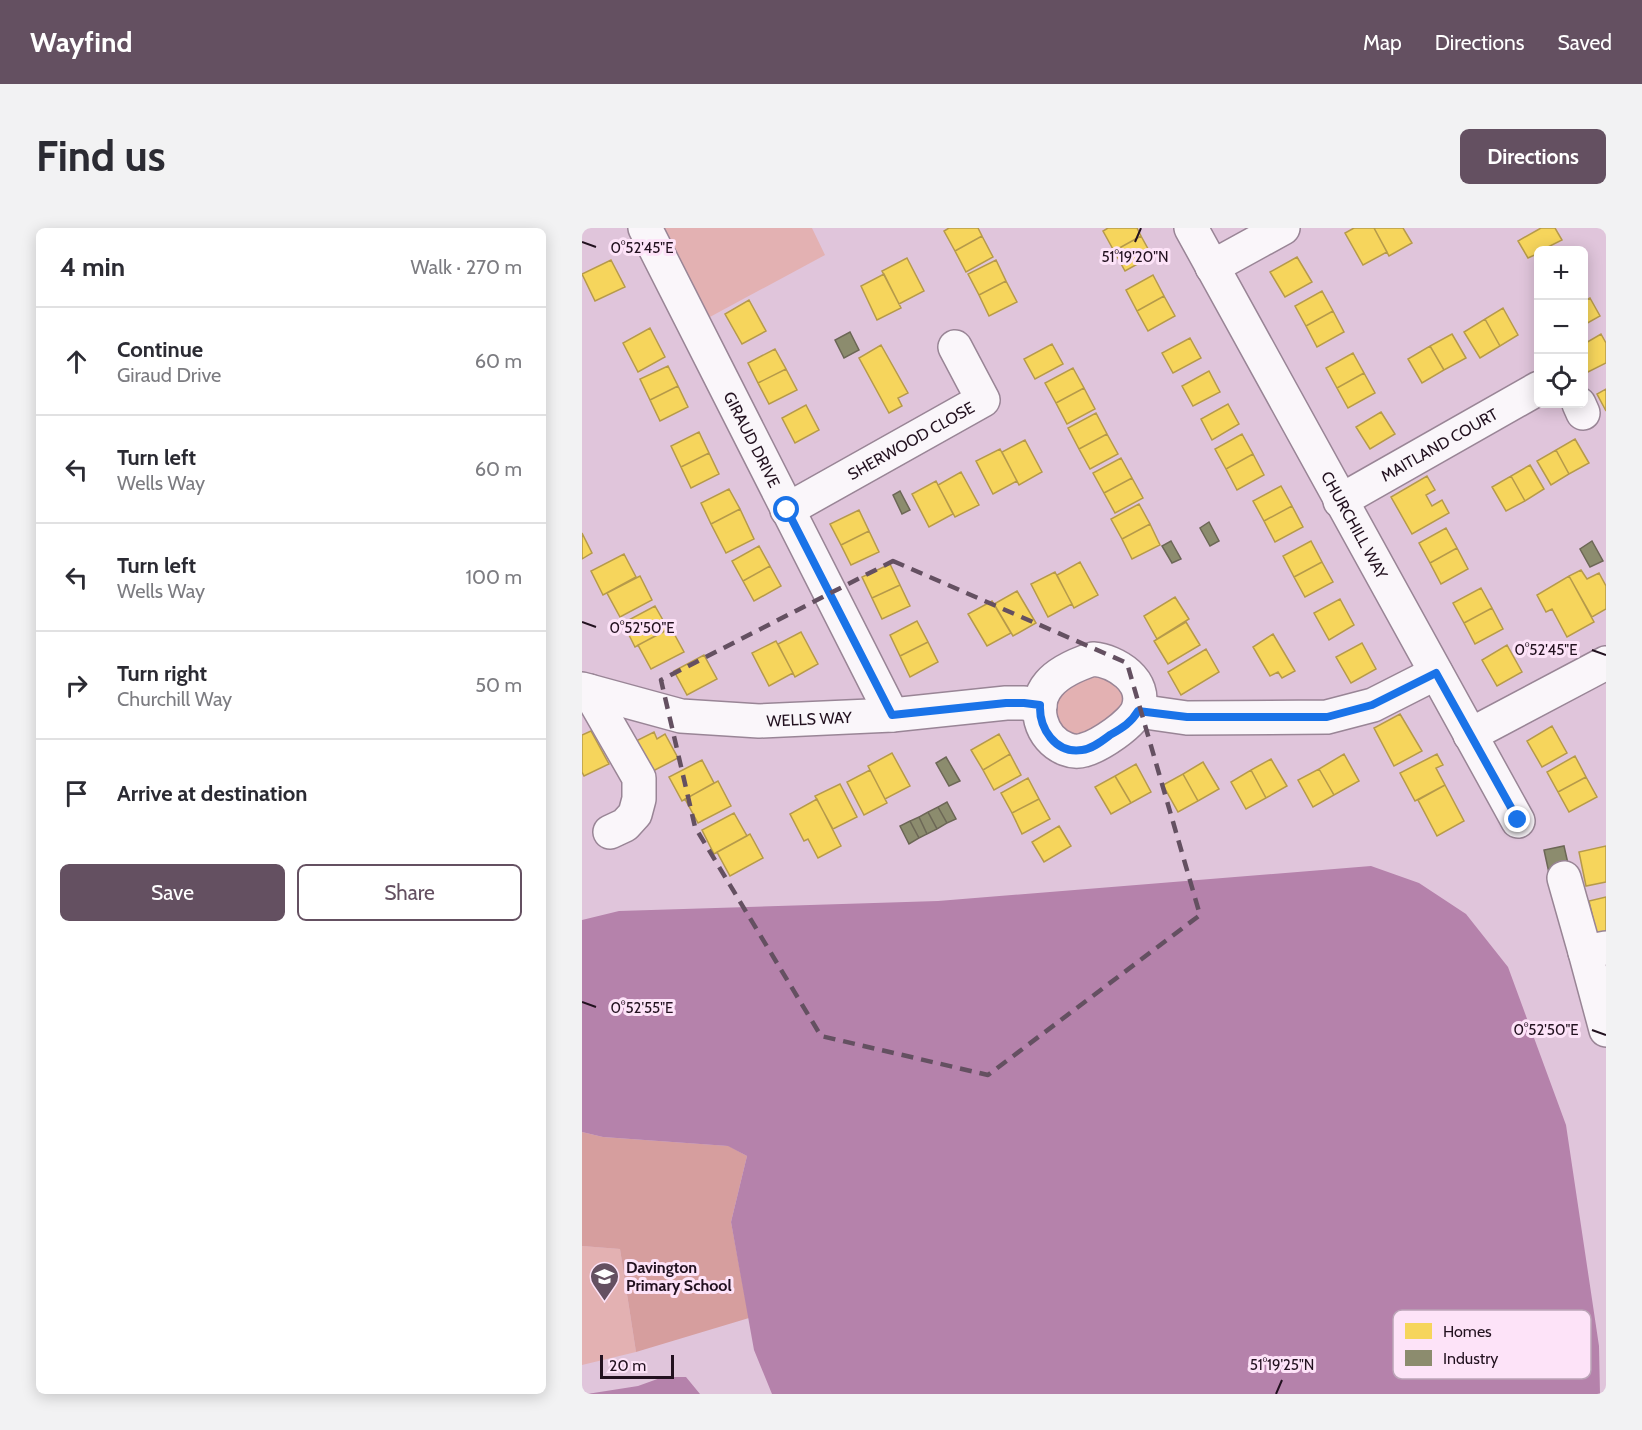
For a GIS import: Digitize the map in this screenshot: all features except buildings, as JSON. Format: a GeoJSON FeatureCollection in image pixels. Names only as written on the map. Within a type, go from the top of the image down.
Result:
{"type":"FeatureCollection","features":[{"type":"Feature","properties":{"kind":"street","name":"GIRAUD DRIVE"},"geometry":{"type":"LineString","coordinates":[[645,228],[892,715]]}},
{"type":"Feature","properties":{"kind":"street","name":"CHURCHILL WAY"},"geometry":{"type":"LineString","coordinates":[[1191,228],[1518,820]]}},
{"type":"Feature","properties":{"kind":"street"},"geometry":{"type":"LineString","coordinates":[[1212,267],[1283,228]]}},
{"type":"Feature","properties":{"kind":"street","name":"SHERWOOD CLOSE"},"geometry":{"type":"LineString","coordinates":[[787,510],[983,400],[955,347]]}},
{"type":"Feature","properties":{"kind":"street","name":"MAITLAND COURT"},"geometry":{"type":"LineString","coordinates":[[1340,501],[1534,391]]}},
{"type":"Feature","properties":{"kind":"street"},"geometry":{"type":"LineString","coordinates":[[1093,659],[1111,663],[1127,673],[1137,687],[1138,711],[1127,725],[1098,743],[1084,750],[1072,751],[1062,747],[1048,735],[1040,716],[1040,705],[1042,695],[1055,679],[1093,659]]}},
{"type":"Feature","properties":{"kind":"street"},"geometry":{"type":"LineString","coordinates":[[1470,735],[1606,663]]}},
{"type":"Feature","properties":{"kind":"street"},"geometry":{"type":"LineString","coordinates":[[1138,711],[1187,717],[1327,717],[1372,705],[1436,673]]}},
{"type":"Feature","properties":{"kind":"street"},"geometry":{"type":"LineString","coordinates":[[585,690],[639,778],[639,799],[635,814],[625,825],[610,832]]}},
{"type":"Feature","properties":{"kind":"street","name":"WELLS WAY"},"geometry":{"type":"LineString","coordinates":[[585,690],[681,716],[759,721],[892,715],[1006,703],[1040,705]]}},
{"type":"Feature","properties":{"kind":"street"},"geometry":{"type":"LineString","coordinates":[[1564,878],[1595,950],[1606,1030]]}},
{"type":"Feature","properties":{"kind":"highlighted area"},"geometry":{"type":"Polygon","coordinates":[[[893,561],[1127,663],[1200,915],[988,1075],[821,1036],[695,827],[661,680],[893,561]]]}},
{"type":"Feature","properties":{"kind":"shaded area"},"geometry":{"type":"Polygon","coordinates":[[[660,228],[812,228],[825,255],[708,318],[660,228]]]}},
{"type":"Feature","properties":{"kind":"shaded area"},"geometry":{"type":"Polygon","coordinates":[[[1105,669],[1125,696],[1122,710],[1104,725],[1089,733],[1073,735],[1066,732],[1056,722],[1056,691],[1105,669]]]}},
{"type":"Feature","properties":{"kind":"shaded area"},"geometry":{"type":"Polygon","coordinates":[[[1371,866],[1419,883],[1466,914],[1508,967],[1566,1125],[1599,1346],[1600,1394],[772,1394],[754,1350],[731,1222],[747,1156],[728,1146],[603,1137],[582,1132],[582,920],[619,911],[938,901],[1371,866]]]}},
{"type":"Feature","properties":{"kind":"shaded area"},"geometry":{"type":"Polygon","coordinates":[[[582,1132],[603,1137],[729,1146],[747,1156],[731,1222],[749,1318],[636,1352],[620,1249],[582,1246],[582,1132]]]}},
{"type":"Feature","properties":{"kind":"shaded area","name":"Davington Primary School"},"geometry":{"type":"Polygon","coordinates":[[[582,1246],[620,1249],[636,1352],[582,1365],[582,1246]]]}},
{"type":"Feature","properties":{"kind":"shaded area"},"geometry":{"type":"Polygon","coordinates":[[[663,1377],[686,1377],[700,1394],[587,1394],[638,1386],[663,1377]]]}},
{"type":"Feature","properties":{"kind":"place","name":"Davington Primary School"},"geometry":{"type":"Point","coordinates":[605,1302]}},
{"type":"Feature","properties":{"kind":"route"},"geometry":{"type":"LineString","coordinates":[[787,510],[892,715],[1006,703],[1040,705],[1042,726],[1048,735],[1054,742],[1072,751],[1084,750],[1098,743],[1127,725],[1138,711],[1187,717],[1327,717],[1372,705],[1436,673],[1518,820]]}}]}
